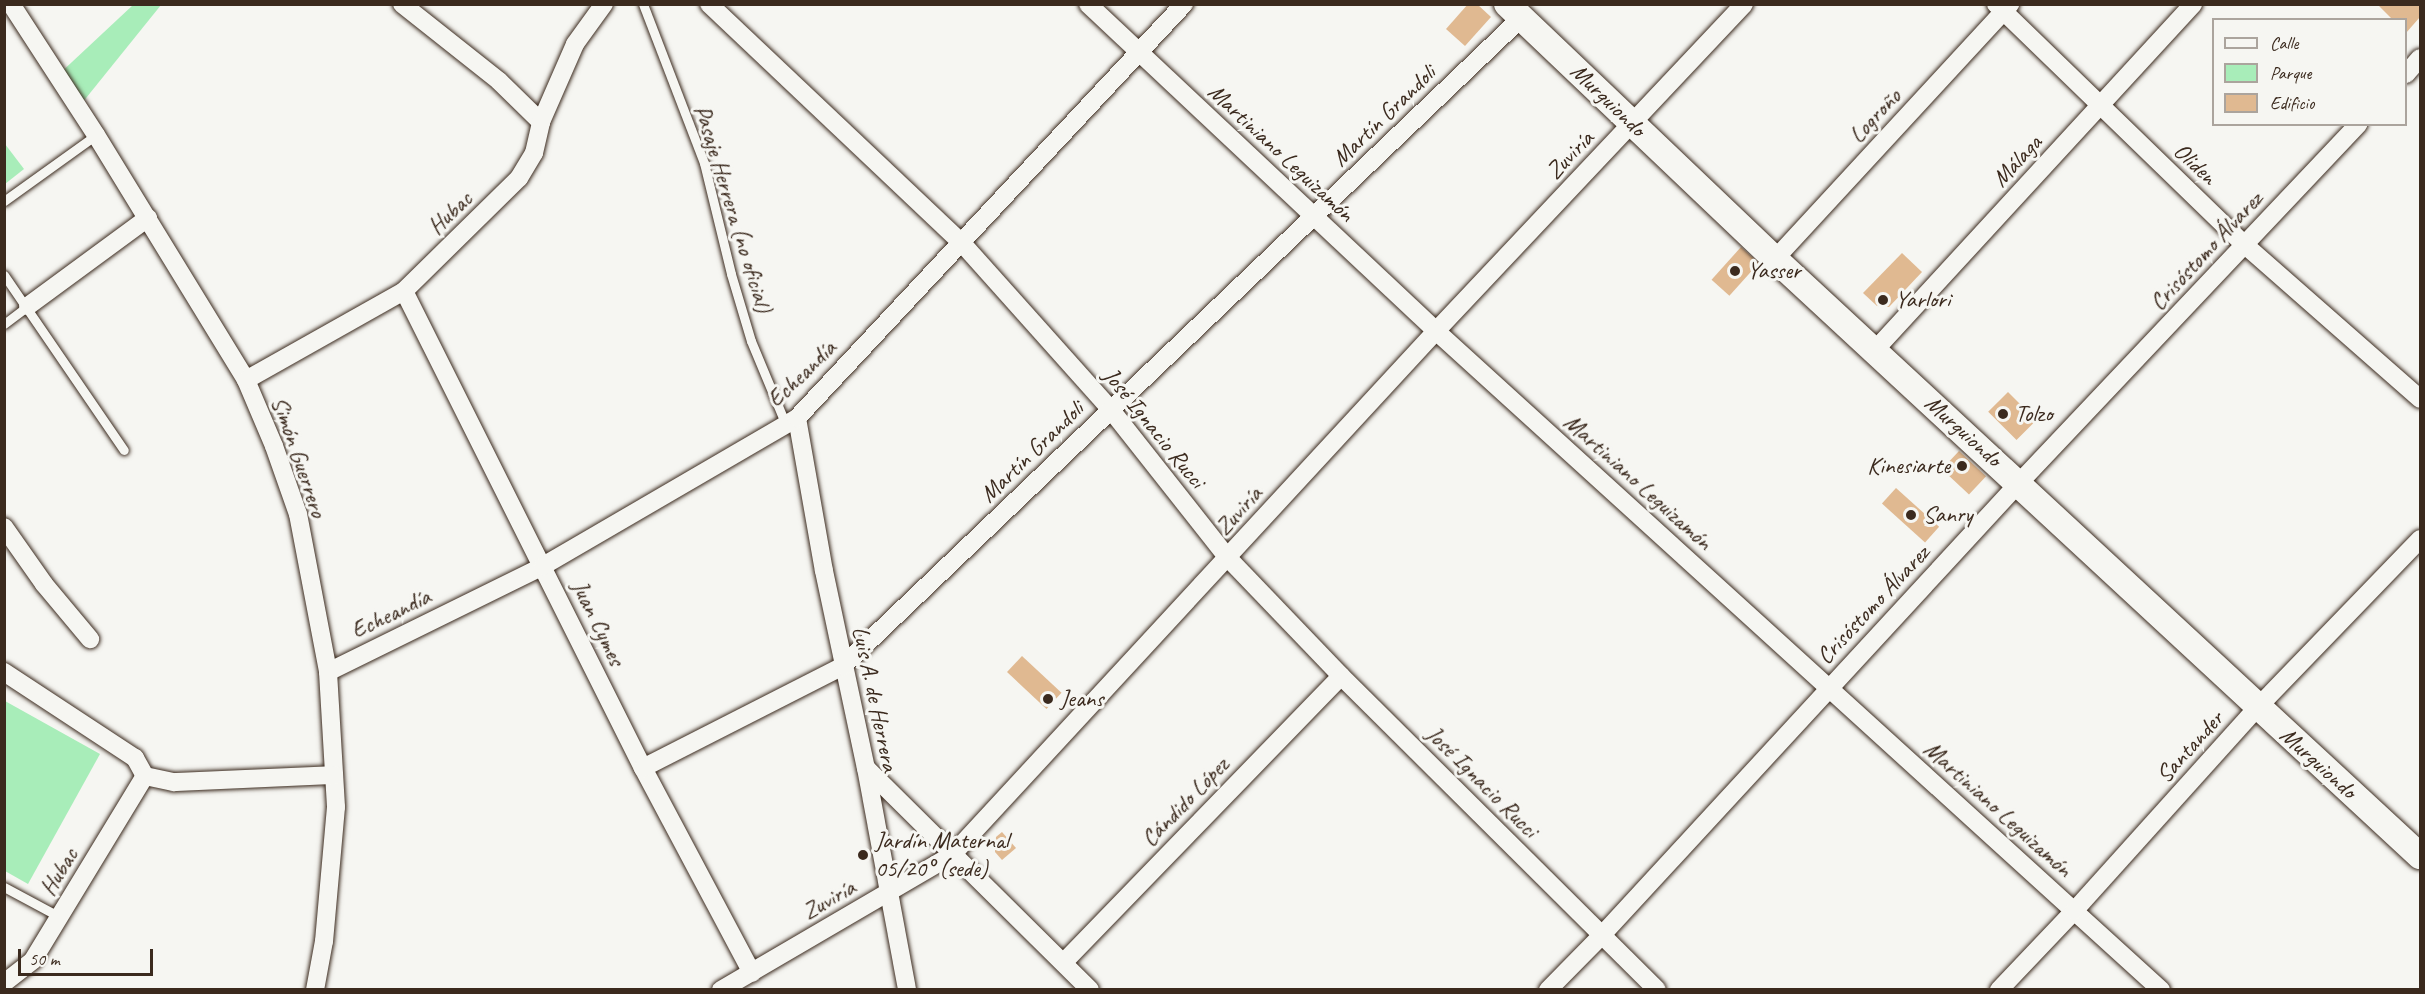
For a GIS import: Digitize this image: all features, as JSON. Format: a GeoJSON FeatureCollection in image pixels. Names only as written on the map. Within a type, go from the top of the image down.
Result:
{"type":"FeatureCollection","features":[{"type":"Feature","properties":{"kind":"street","name":"Simón Guerrero"},"geometry":{"type":"LineString","coordinates":[[11,4],[148,218],[160,242],[246,380],[274,446],[298,514],[328,672],[336,807],[324,941],[315,990]]}},
{"type":"Feature","properties":{"kind":"street"},"geometry":{"type":"LineString","coordinates":[[402,4],[499,81],[541,122]]}},
{"type":"Feature","properties":{"kind":"street","name":"Hubac"},"geometry":{"type":"LineString","coordinates":[[246,380],[404,291],[519,178],[534,153],[541,122],[574,44],[604,4]]}},
{"type":"Feature","properties":{"kind":"street","name":"José Ignacio Rucci"},"geometry":{"type":"LineString","coordinates":[[709,4],[961,242],[1111,410],[1228,558],[1341,676],[1657,990]]}},
{"type":"Feature","properties":{"kind":"street","name":"Martiniano Leguizamón"},"geometry":{"type":"LineString","coordinates":[[1088,4],[1436,331],[2161,990]]}},
{"type":"Feature","properties":{"kind":"street","name":"Echeandía"},"geometry":{"type":"LineString","coordinates":[[328,672],[543,566],[792,421],[1184,4]]}},
{"type":"Feature","properties":{"kind":"street","name":"Zuviría"},"geometry":{"type":"LineString","coordinates":[[721,990],[952,855],[1436,331],[1744,4]]}},
{"type":"Feature","properties":{"kind":"street","name":"Málaga"},"geometry":{"type":"LineString","coordinates":[[1875,350],[2193,4]]}},
{"type":"Feature","properties":{"kind":"street","name":"Oliden"},"geometry":{"type":"LineString","coordinates":[[2003,7],[2100,107],[2245,245],[2421,399]]}},
{"type":"Feature","properties":{"kind":"street","name":"Logroño"},"geometry":{"type":"LineString","coordinates":[[1775,259],[2003,7]]}},
{"type":"Feature","properties":{"kind":"street","name":"Murguiondo"},"geometry":{"type":"LineString","coordinates":[[1514,11],[1775,259],[2019,483],[2258,708],[2421,856]]}},
{"type":"Feature","properties":{"kind":"street","name":"Martín Grandoli"},"geometry":{"type":"LineString","coordinates":[[642,768],[843,666],[1313,217],[1514,11]]}},
{"type":"Feature","properties":{"kind":"street"},"geometry":{"type":"LineString","coordinates":[[2407,73],[2421,58]]}},
{"type":"Feature","properties":{"kind":"street","name":"Crisóstomo Álvarez"},"geometry":{"type":"LineString","coordinates":[[1548,990],[1602,935],[2019,483],[2356,126]]}},
{"type":"Feature","properties":{"kind":"street"},"geometry":{"type":"LineString","coordinates":[[28,306],[148,218]]}},
{"type":"Feature","properties":{"kind":"street","name":"Juan Cymes"},"geometry":{"type":"LineString","coordinates":[[404,291],[642,768],[752,973]]}},
{"type":"Feature","properties":{"kind":"street","name":"Luis A. de Herrera"},"geometry":{"type":"LineString","coordinates":[[792,421],[843,666],[867,768],[887,894],[907,990]]}},
{"type":"Feature","properties":{"kind":"street"},"geometry":{"type":"LineString","coordinates":[[4,527],[44,584],[90,639]]}},
{"type":"Feature","properties":{"kind":"street","name":"Santander"},"geometry":{"type":"LineString","coordinates":[[1999,990],[2258,708],[2421,539]]}},
{"type":"Feature","properties":{"kind":"street"},"geometry":{"type":"LineString","coordinates":[[4,672],[135,758],[145,776],[174,782],[334,774]]}},
{"type":"Feature","properties":{"kind":"street","name":"Cándido López"},"geometry":{"type":"LineString","coordinates":[[1064,962],[1341,676]]}},
{"type":"Feature","properties":{"kind":"street"},"geometry":{"type":"LineString","coordinates":[[867,768],[1090,990]]}},
{"type":"Feature","properties":{"kind":"street","name":"Hubac"},"geometry":{"type":"LineString","coordinates":[[4,983],[33,960],[145,776]]}},
{"type":"Feature","properties":{"kind":"lane","name":"Pasaje Herrera (no oficial)"},"geometry":{"type":"LineString","coordinates":[[642,4],[704,163],[731,274],[751,341],[792,421]]}},
{"type":"Feature","properties":{"kind":"lane"},"geometry":{"type":"LineString","coordinates":[[4,201],[96,135]]}},
{"type":"Feature","properties":{"kind":"lane"},"geometry":{"type":"LineString","coordinates":[[4,275],[28,306],[124,450]]}},
{"type":"Feature","properties":{"kind":"lane"},"geometry":{"type":"LineString","coordinates":[[4,324],[28,306]]}},
{"type":"Feature","properties":{"kind":"lane"},"geometry":{"type":"LineString","coordinates":[[4,887],[60,917]]}},
{"type":"Feature","properties":{"kind":"green space"},"geometry":{"type":"Polygon","coordinates":[[[133,5],[161,5],[78,108],[57,76],[133,5]]]}},
{"type":"Feature","properties":{"kind":"green space"},"geometry":{"type":"Polygon","coordinates":[[[5,144],[24,169],[4,184],[5,144]]]}},
{"type":"Feature","properties":{"kind":"green space"},"geometry":{"type":"Polygon","coordinates":[[[5,701],[100,754],[28,884],[5,871],[5,701]]]}},
{"type":"Feature","properties":{"kind":"building"},"geometry":{"type":"Polygon","coordinates":[[[1468,4],[1477,4],[1491,17],[1465,46],[1446,29],[1468,4]]]}},
{"type":"Feature","properties":{"kind":"building"},"geometry":{"type":"Polygon","coordinates":[[[2377,4],[2420,4],[2420,17],[2407,32],[2407,18],[2391,18],[2377,4]]]}},
{"type":"Feature","properties":{"kind":"building","name":"Yasser"},"geometry":{"type":"Polygon","coordinates":[[[1741,247],[1759,263],[1729,296],[1712,280],[1741,247]]]}},
{"type":"Feature","properties":{"kind":"building"},"geometry":{"type":"Polygon","coordinates":[[[1902,253],[1922,272],[1889,307],[1877,306],[1863,293],[1902,253]]]}},
{"type":"Feature","properties":{"kind":"building"},"geometry":{"type":"Polygon","coordinates":[[[2008,392],[2036,420],[2016,440],[1988,412],[2008,392]]]}},
{"type":"Feature","properties":{"kind":"building"},"geometry":{"type":"Polygon","coordinates":[[[1959,451],[1986,476],[1969,495],[1942,469],[1959,451]]]}},
{"type":"Feature","properties":{"kind":"building","name":"Sanry"},"geometry":{"type":"Polygon","coordinates":[[[1896,488],[1939,527],[1925,542],[1882,504],[1896,488]]]}},
{"type":"Feature","properties":{"kind":"building"},"geometry":{"type":"Polygon","coordinates":[[[1022,656],[1061,693],[1046,709],[1007,672],[1022,656]]]}},
{"type":"Feature","properties":{"kind":"building"},"geometry":{"type":"Polygon","coordinates":[[[1002,832],[1016,848],[1002,860],[995,852],[996,837],[1002,832]]]}},
{"type":"Feature","properties":{"kind":"place","name":"Yasser"},"geometry":{"type":"Point","coordinates":[1735,271]}},
{"type":"Feature","properties":{"kind":"place","name":"Yarlori"},"geometry":{"type":"Point","coordinates":[1883,300]}},
{"type":"Feature","properties":{"kind":"place","name":"Tolzo"},"geometry":{"type":"Point","coordinates":[2003,414]}},
{"type":"Feature","properties":{"kind":"place","name":"Kinesiarte"},"geometry":{"type":"Point","coordinates":[1962,466]}},
{"type":"Feature","properties":{"kind":"place","name":"Sanry"},"geometry":{"type":"Point","coordinates":[1911,515]}},
{"type":"Feature","properties":{"kind":"place","name":"Jeans"},"geometry":{"type":"Point","coordinates":[1048,699]}},
{"type":"Feature","properties":{"kind":"place","name":"Jardín Maternal 05/20° (sede)"},"geometry":{"type":"Point","coordinates":[863,855]}}]}
